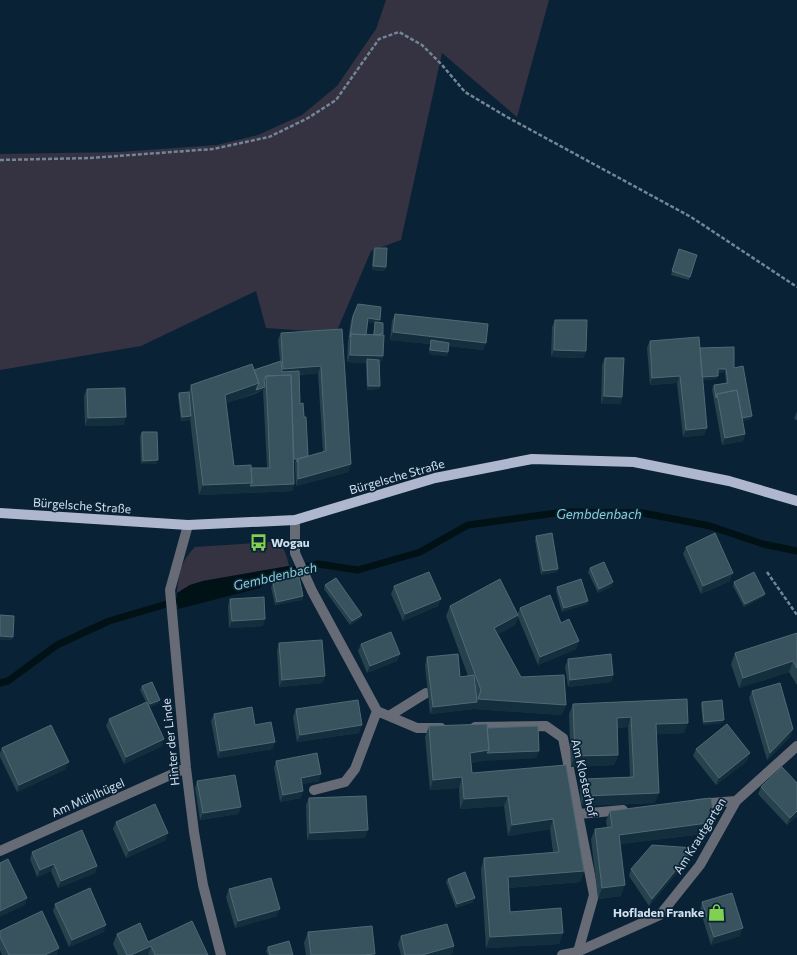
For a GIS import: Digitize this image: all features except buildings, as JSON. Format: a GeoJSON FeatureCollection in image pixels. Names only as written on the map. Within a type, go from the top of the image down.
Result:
{"type":"FeatureCollection","features":[{"type":"Feature","properties":{"kind":"main road","name":"Bürgelsche Straße"},"geometry":{"type":"LineString","coordinates":[[0,513],[188,525],[295,520],[435,478],[532,459],[634,462],[729,481],[797,501]]}},
{"type":"Feature","properties":{"kind":"street"},"geometry":{"type":"LineString","coordinates":[[295,520],[296,553],[312,591],[377,710],[355,769],[345,782],[314,790]]}},
{"type":"Feature","properties":{"kind":"street","name":"Hinter der Linde"},"geometry":{"type":"LineString","coordinates":[[188,525],[170,590],[186,768],[203,885],[221,955]]}},
{"type":"Feature","properties":{"kind":"street"},"geometry":{"type":"LineString","coordinates":[[389,716],[426,693]]}},
{"type":"Feature","properties":{"kind":"street","name":"Am Klosterhof"},"geometry":{"type":"LineString","coordinates":[[377,710],[416,728],[546,726],[563,738],[594,895],[577,953]]}},
{"type":"Feature","properties":{"kind":"street","name":"Am Krautgarten"},"geometry":{"type":"LineString","coordinates":[[562,955],[577,953],[660,915],[700,865],[736,802],[797,746]]}},
{"type":"Feature","properties":{"kind":"street","name":"Am Mühlhügel"},"geometry":{"type":"LineString","coordinates":[[0,851],[186,768]]}},
{"type":"Feature","properties":{"kind":"street"},"geometry":{"type":"LineString","coordinates":[[689,805],[736,802]]}},
{"type":"Feature","properties":{"kind":"street"},"geometry":{"type":"LineString","coordinates":[[579,814],[634,810]]}},
{"type":"Feature","properties":{"kind":"path"},"geometry":{"type":"LineString","coordinates":[[0,160],[90,158],[213,149],[269,137],[308,118],[336,100],[379,39],[399,32],[422,45],[442,65],[465,92],[507,117],[691,217],[797,287]]}},
{"type":"Feature","properties":{"kind":"path"},"geometry":{"type":"LineString","coordinates":[[767,572],[797,614]]}},
{"type":"Feature","properties":{"kind":"shaded area"},"geometry":{"type":"Polygon","coordinates":[[[386,0],[549,0],[517,117],[442,53],[401,240],[371,251],[336,333],[266,328],[256,291],[141,346],[0,370],[0,154],[119,152],[217,145],[258,135],[302,115],[337,86],[376,29],[386,0]]]}},
{"type":"Feature","properties":{"kind":"shaded area"},"geometry":{"type":"Polygon","coordinates":[[[270,542],[278,544],[284,550],[289,566],[203,581],[190,585],[177,593],[181,568],[186,558],[195,547],[270,542]]]}},
{"type":"Feature","properties":{"kind":"water"},"geometry":{"type":"Polygon","coordinates":[[[289,566],[292,576],[267,582],[260,588],[178,609],[177,593],[190,585],[203,581],[289,566]]]}},
{"type":"Feature","properties":{"kind":"waterway","name":"Gembdenbach"},"geometry":{"type":"LineString","coordinates":[[282,573],[318,564],[358,570],[420,552],[468,525],[564,512],[643,513],[710,526],[763,544],[797,551]]}},
{"type":"Feature","properties":{"kind":"waterway","name":"Gembdenbach"},"geometry":{"type":"LineString","coordinates":[[0,683],[8,681],[57,645],[109,621],[187,598]]}},
{"type":"Feature","properties":{"kind":"place","name":"Wogau"},"geometry":{"type":"Point","coordinates":[258,543]}},
{"type":"Feature","properties":{"kind":"place","name":"Hofladen Franke"},"geometry":{"type":"Point","coordinates":[717,913]}}]}
